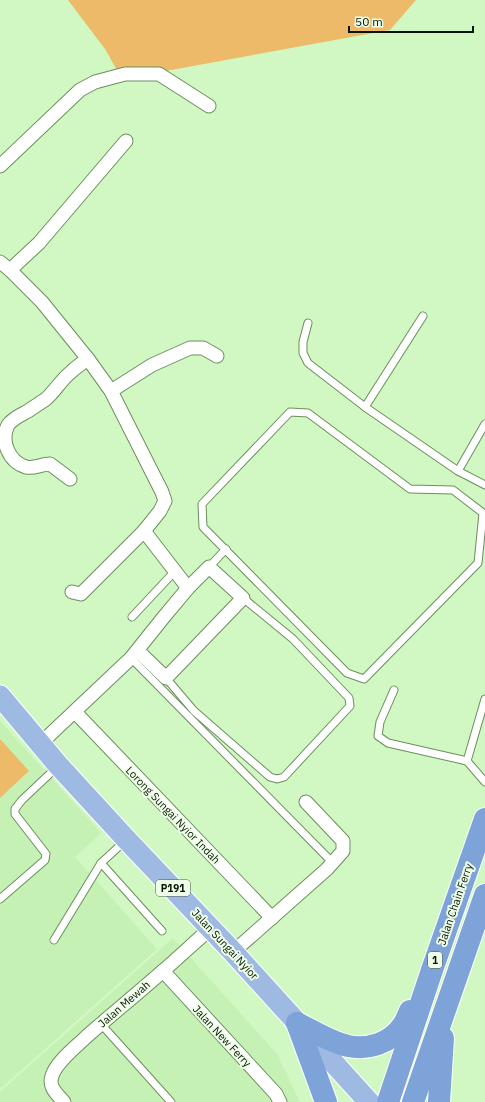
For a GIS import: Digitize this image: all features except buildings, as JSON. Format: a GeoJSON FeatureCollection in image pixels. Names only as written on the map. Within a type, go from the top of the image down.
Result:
{"type":"FeatureCollection","features":[{"type":"Feature","properties":{"kind":"highway","name":"Jalan Chain Ferry"},"geometry":{"type":"LineString","coordinates":[[388,1102],[485,819]]}},
{"type":"Feature","properties":{"kind":"highway","name":"1"},"geometry":{"type":"LineString","coordinates":[[413,1102],[485,895]]}},
{"type":"Feature","properties":{"kind":"highway"},"geometry":{"type":"LineString","coordinates":[[297,1023],[336,1042],[349,1046],[366,1046],[384,1043],[396,1034],[403,1025],[432,970]]}},
{"type":"Feature","properties":{"kind":"highway"},"geometry":{"type":"LineString","coordinates":[[440,1102],[446,1005]]}},
{"type":"Feature","properties":{"kind":"highway"},"geometry":{"type":"LineString","coordinates":[[297,1023],[326,1102]]}},
{"type":"Feature","properties":{"kind":"main road","name":"Jalan Sungai Nyior"},"geometry":{"type":"LineString","coordinates":[[0,696],[58,765],[126,840],[211,928],[369,1102]]}},
{"type":"Feature","properties":{"kind":"street"},"geometry":{"type":"LineString","coordinates":[[0,166],[80,90],[95,82],[125,74],[159,74],[209,106]]}},
{"type":"Feature","properties":{"kind":"street"},"geometry":{"type":"LineString","coordinates":[[72,592],[81,594],[144,531],[160,511],[165,501],[162,492],[111,391],[88,359],[42,302],[5,266],[39,243],[126,141]]}},
{"type":"Feature","properties":{"kind":"street"},"geometry":{"type":"LineString","coordinates":[[111,391],[152,365],[190,348],[203,348],[217,356]]}},
{"type":"Feature","properties":{"kind":"street"},"geometry":{"type":"LineString","coordinates":[[70,479],[50,464],[43,464],[37,467],[27,467],[17,462],[8,453],[4,438],[9,424],[16,417],[27,412],[46,398],[70,372],[88,359]]}},
{"type":"Feature","properties":{"kind":"street"},"geometry":{"type":"LineString","coordinates":[[144,531],[188,588]]}},
{"type":"Feature","properties":{"kind":"street"},"geometry":{"type":"LineString","coordinates":[[40,744],[134,654],[188,588],[209,567],[243,598],[166,678],[134,654]]}},
{"type":"Feature","properties":{"kind":"street","name":"Lorong Sungai Nyior Indah"},"geometry":{"type":"LineString","coordinates":[[75,712],[272,918]]}},
{"type":"Feature","properties":{"kind":"street"},"geometry":{"type":"LineString","coordinates":[[233,952],[327,869],[343,850],[343,841],[306,802]]}},
{"type":"Feature","properties":{"kind":"street","name":"Jalan Mewah"},"geometry":{"type":"LineString","coordinates":[[64,1102],[52,1089],[50,1082],[52,1074],[58,1065],[101,1024],[211,928]]}},
{"type":"Feature","properties":{"kind":"street","name":"Jalan New Ferry"},"geometry":{"type":"LineString","coordinates":[[163,971],[276,1094],[280,1102]]}},
{"type":"Feature","properties":{"kind":"lane"},"geometry":{"type":"LineString","coordinates":[[365,406],[423,316]]}},
{"type":"Feature","properties":{"kind":"lane"},"geometry":{"type":"LineString","coordinates":[[308,323],[303,342],[303,353],[308,363],[365,406],[458,471],[485,485]]}},
{"type":"Feature","properties":{"kind":"lane"},"geometry":{"type":"LineString","coordinates":[[290,412],[308,413],[410,489],[453,490],[483,513],[478,563],[364,679],[347,673],[226,549],[203,526],[202,504],[290,412]]}},
{"type":"Feature","properties":{"kind":"lane"},"geometry":{"type":"LineString","coordinates":[[458,471],[485,424]]}},
{"type":"Feature","properties":{"kind":"lane"},"geometry":{"type":"LineString","coordinates":[[209,567],[226,549]]}},
{"type":"Feature","properties":{"kind":"lane"},"geometry":{"type":"LineString","coordinates":[[132,617],[175,571]]}},
{"type":"Feature","properties":{"kind":"lane"},"geometry":{"type":"LineString","coordinates":[[166,678],[194,711],[270,777],[277,779],[284,777],[289,772],[350,706],[349,698],[293,639],[243,598]]}},
{"type":"Feature","properties":{"kind":"lane"},"geometry":{"type":"LineString","coordinates":[[134,654],[332,862]]}},
{"type":"Feature","properties":{"kind":"lane"},"geometry":{"type":"LineString","coordinates":[[394,690],[380,722],[378,736],[388,743],[467,761],[485,782]]}},
{"type":"Feature","properties":{"kind":"lane"},"geometry":{"type":"LineString","coordinates":[[467,761],[485,699]]}},
{"type":"Feature","properties":{"kind":"lane"},"geometry":{"type":"LineString","coordinates":[[0,899],[46,860],[46,854],[15,814],[15,809],[22,800],[58,765]]}},
{"type":"Feature","properties":{"kind":"lane"},"geometry":{"type":"LineString","coordinates":[[54,940],[101,863],[126,840]]}},
{"type":"Feature","properties":{"kind":"lane"},"geometry":{"type":"LineString","coordinates":[[101,863],[162,931]]}},
{"type":"Feature","properties":{"kind":"lane"},"geometry":{"type":"LineString","coordinates":[[101,1024],[171,1102]]}},
{"type":"Feature","properties":{"kind":"shaded area"},"geometry":{"type":"Polygon","coordinates":[[[68,0],[416,0],[390,30],[122,79],[105,49],[68,0]]]}},
{"type":"Feature","properties":{"kind":"shaded area"},"geometry":{"type":"Polygon","coordinates":[[[0,721],[101,833],[75,857],[157,949],[0,1089],[0,721]]]}},
{"type":"Feature","properties":{"kind":"shaded area"},"geometry":{"type":"Polygon","coordinates":[[[0,739],[29,771],[0,798],[0,739]]]}},
{"type":"Feature","properties":{"kind":"shaded area"},"geometry":{"type":"Polygon","coordinates":[[[173,938],[277,1054],[300,1102],[0,1102],[0,1092],[173,938]]]}}]}
